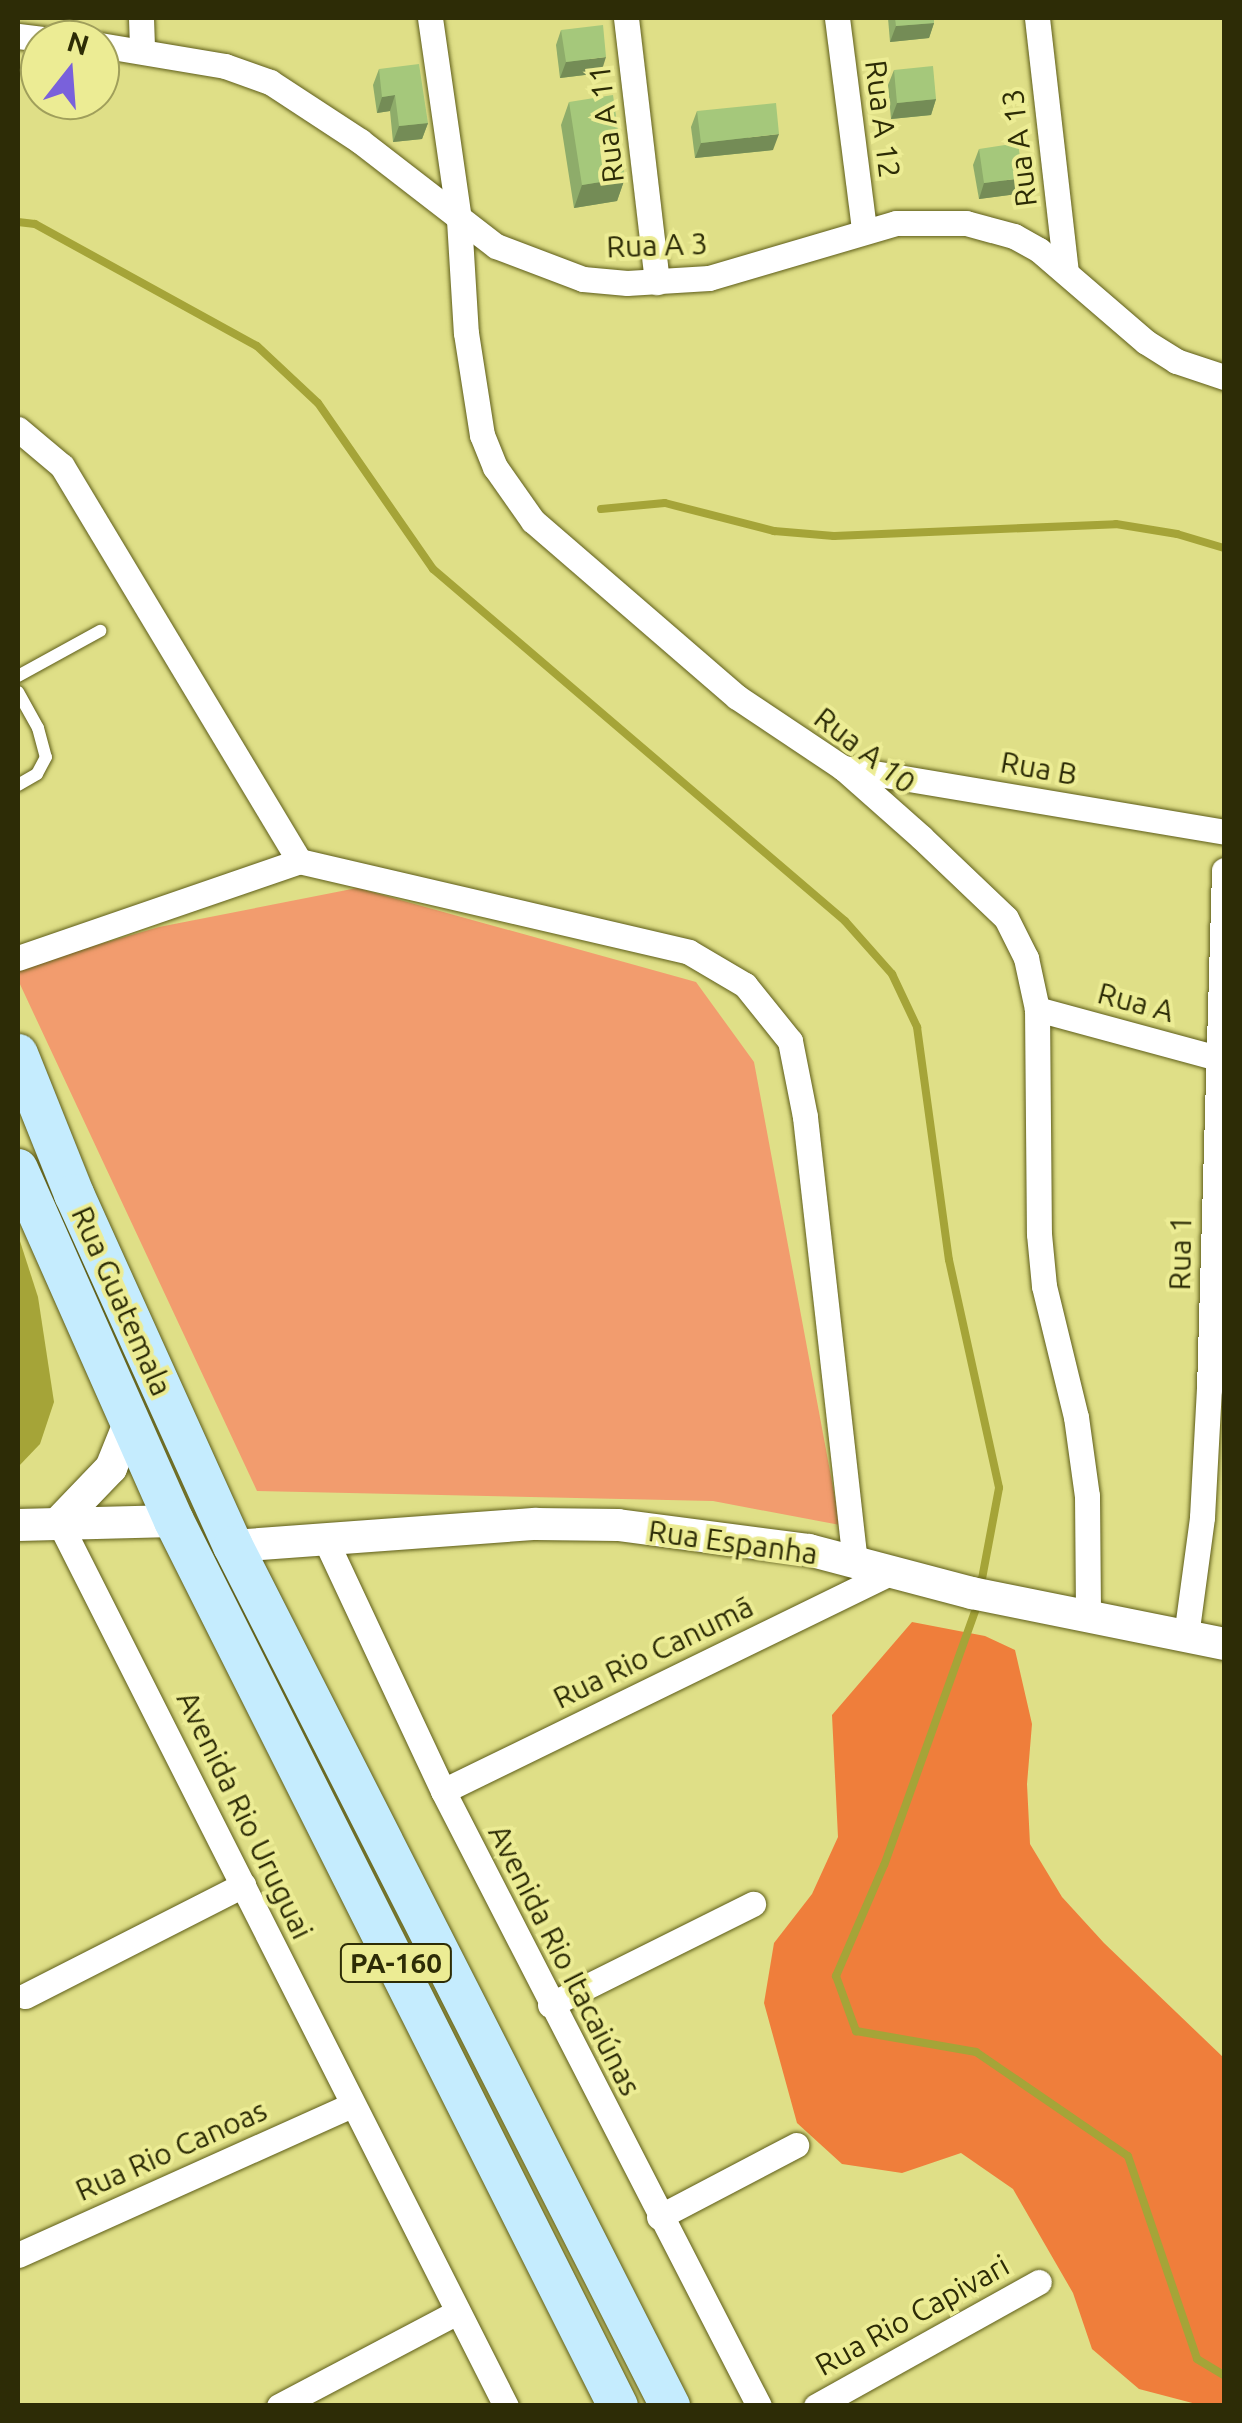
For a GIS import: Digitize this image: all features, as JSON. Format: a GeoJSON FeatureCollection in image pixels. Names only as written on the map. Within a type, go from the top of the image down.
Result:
{"type":"FeatureCollection","features":[{"type":"Feature","properties":{"kind":"main road","name":"Rua Guatemala"},"geometry":{"type":"LineString","coordinates":[[18,1054],[74,1194],[233,1546]]}},
{"type":"Feature","properties":{"kind":"main road","name":"Rua Guatemala"},"geometry":{"type":"LineString","coordinates":[[18,1169],[174,1521]]}},
{"type":"Feature","properties":{"kind":"main road"},"geometry":{"type":"LineString","coordinates":[[36,1210],[74,1194]]}},
{"type":"Feature","properties":{"kind":"main road","name":"PA-160"},"geometry":{"type":"LineString","coordinates":[[174,1521],[618,2406]]}},
{"type":"Feature","properties":{"kind":"main road","name":"PA-160"},"geometry":{"type":"LineString","coordinates":[[233,1546],[670,2406]]}},
{"type":"Feature","properties":{"kind":"street"},"geometry":{"type":"LineString","coordinates":[[141,18],[142,50]]}},
{"type":"Feature","properties":{"kind":"street","name":"Rua A 10"},"geometry":{"type":"LineString","coordinates":[[430,18],[459,220],[466,332],[482,435],[495,466],[534,522],[737,696],[843,768],[1006,918],[1026,958],[1038,1009],[1044,1286],[1076,1418],[1087,1496],[1088,1617]]}},
{"type":"Feature","properties":{"kind":"street","name":"Rua A 11"},"geometry":{"type":"LineString","coordinates":[[626,18],[656,282]]}},
{"type":"Feature","properties":{"kind":"street","name":"Rua A 12"},"geometry":{"type":"LineString","coordinates":[[837,18],[864,230]]}},
{"type":"Feature","properties":{"kind":"street","name":"Rua A 13"},"geometry":{"type":"LineString","coordinates":[[1037,18],[1066,272]]}},
{"type":"Feature","properties":{"kind":"street","name":"Rua A 3"},"geometry":{"type":"LineString","coordinates":[[120,47],[225,66],[270,82],[348,132],[496,246],[583,279],[656,282],[753,268],[864,230],[933,220],[966,223],[1014,236],[1066,272],[1146,342],[1176,361],[1224,377]]}},
{"type":"Feature","properties":{"kind":"street"},"geometry":{"type":"LineString","coordinates":[[18,430],[62,466],[299,861]]}},
{"type":"Feature","properties":{"kind":"street","name":"Rua B"},"geometry":{"type":"LineString","coordinates":[[843,768],[1224,832]]}},
{"type":"Feature","properties":{"kind":"street"},"geometry":{"type":"LineString","coordinates":[[18,958],[299,861],[689,952],[745,986],[790,1041],[805,1116],[855,1562]]}},
{"type":"Feature","properties":{"kind":"street","name":"Rua 1"},"geometry":{"type":"LineString","coordinates":[[1186,1636],[1202,1517],[1210,1389],[1224,870]]}},
{"type":"Feature","properties":{"kind":"street","name":"Rua A"},"geometry":{"type":"LineString","coordinates":[[1038,1009],[1217,1058]]}},
{"type":"Feature","properties":{"kind":"street"},"geometry":{"type":"LineString","coordinates":[[59,1522],[111,1468],[130,1421]]}},
{"type":"Feature","properties":{"kind":"street"},"geometry":{"type":"LineString","coordinates":[[18,1525],[174,1521]]}},
{"type":"Feature","properties":{"kind":"street","name":"Avenida Rio Uruguai"},"geometry":{"type":"LineString","coordinates":[[59,1522],[506,2406]]}},
{"type":"Feature","properties":{"kind":"street","name":"Rua Espanha"},"geometry":{"type":"LineString","coordinates":[[233,1546],[536,1524],[618,1525],[722,1536],[855,1562],[972,1593],[1224,1644]]}},
{"type":"Feature","properties":{"kind":"street","name":"Avenida Rio Itacaiúnas"},"geometry":{"type":"LineString","coordinates":[[325,1538],[443,1791],[759,2406]]}},
{"type":"Feature","properties":{"kind":"street","name":"Rua Rio Canumã"},"geometry":{"type":"LineString","coordinates":[[443,1791],[892,1572]]}},
{"type":"Feature","properties":{"kind":"street"},"geometry":{"type":"LineString","coordinates":[[26,1996],[242,1885]]}},
{"type":"Feature","properties":{"kind":"street"},"geometry":{"type":"LineString","coordinates":[[550,2004],[752,1904]]}},
{"type":"Feature","properties":{"kind":"street","name":"Rua Rio Canoas"},"geometry":{"type":"LineString","coordinates":[[18,2255],[351,2106]]}},
{"type":"Feature","properties":{"kind":"street"},"geometry":{"type":"LineString","coordinates":[[659,2217],[796,2145]]}},
{"type":"Feature","properties":{"kind":"street","name":"Rua Rio Capivari"},"geometry":{"type":"LineString","coordinates":[[816,2406],[1039,2282]]}},
{"type":"Feature","properties":{"kind":"street"},"geometry":{"type":"LineString","coordinates":[[278,2406],[458,2312]]}},
{"type":"Feature","properties":{"kind":"lane"},"geometry":{"type":"LineString","coordinates":[[18,676],[100,630]]}},
{"type":"Feature","properties":{"kind":"lane"},"geometry":{"type":"LineString","coordinates":[[18,692],[38,728],[46,757],[37,774],[18,785]]}},
{"type":"Feature","properties":{"kind":"shaded area"},"geometry":{"type":"Polygon","coordinates":[[[357,888],[696,982],[754,1062],[840,1525],[713,1501],[257,1491],[18,980],[18,968],[159,927],[357,888]]]}},
{"type":"Feature","properties":{"kind":"shaded area"},"geometry":{"type":"Polygon","coordinates":[[[18,1235],[38,1297],[54,1402],[40,1444],[18,1467],[18,1235]]]}},
{"type":"Feature","properties":{"kind":"shaded area"},"geometry":{"type":"Polygon","coordinates":[[[912,1622],[985,1636],[1015,1650],[1032,1724],[1027,1784],[1030,1844],[1062,1897],[1104,1943],[1224,2058],[1224,2405],[1200,2405],[1139,2389],[1092,2349],[1073,2293],[1013,2189],[961,2153],[902,2173],[842,2164],[797,2123],[764,2003],[774,1943],[812,1894],[838,1837],[832,1715],[912,1622]]]}},
{"type":"Feature","properties":{"kind":"building"},"geometry":{"type":"Polygon","coordinates":[[[895,18],[934,18],[934,23],[896,26],[895,18]]]}},
{"type":"Feature","properties":{"kind":"building"},"geometry":{"type":"Polygon","coordinates":[[[603,25],[606,57],[566,62],[561,30],[603,25]]]}},
{"type":"Feature","properties":{"kind":"building"},"geometry":{"type":"Polygon","coordinates":[[[419,64],[428,123],[399,126],[395,95],[382,97],[379,69],[419,64]]]}},
{"type":"Feature","properties":{"kind":"building"},"geometry":{"type":"Polygon","coordinates":[[[933,66],[936,99],[897,103],[894,70],[933,66]]]}},
{"type":"Feature","properties":{"kind":"building"},"geometry":{"type":"Polygon","coordinates":[[[613,95],[625,178],[582,185],[569,102],[613,95]]]}},
{"type":"Feature","properties":{"kind":"building"},"geometry":{"type":"Polygon","coordinates":[[[776,103],[779,134],[701,143],[697,111],[776,103]]]}},
{"type":"Feature","properties":{"kind":"building"},"geometry":{"type":"Polygon","coordinates":[[[1018,143],[1023,178],[984,183],[979,149],[1018,143]]]}},
{"type":"Feature","properties":{"kind":"waterway"},"geometry":{"type":"LineString","coordinates":[[18,222],[35,224],[257,346],[318,403],[433,569],[845,921],[892,974],[917,1027],[949,1260],[999,1488],[981,1584]]}},
{"type":"Feature","properties":{"kind":"waterway"},"geometry":{"type":"LineString","coordinates":[[601,509],[665,503],[774,531],[834,536],[1116,524],[1177,534],[1224,548]]}},
{"type":"Feature","properties":{"kind":"waterway"},"geometry":{"type":"LineString","coordinates":[[978,1603],[884,1865],[836,1976],[856,2031],[976,2052],[1128,2156],[1197,2359],[1224,2375]]}}]}
